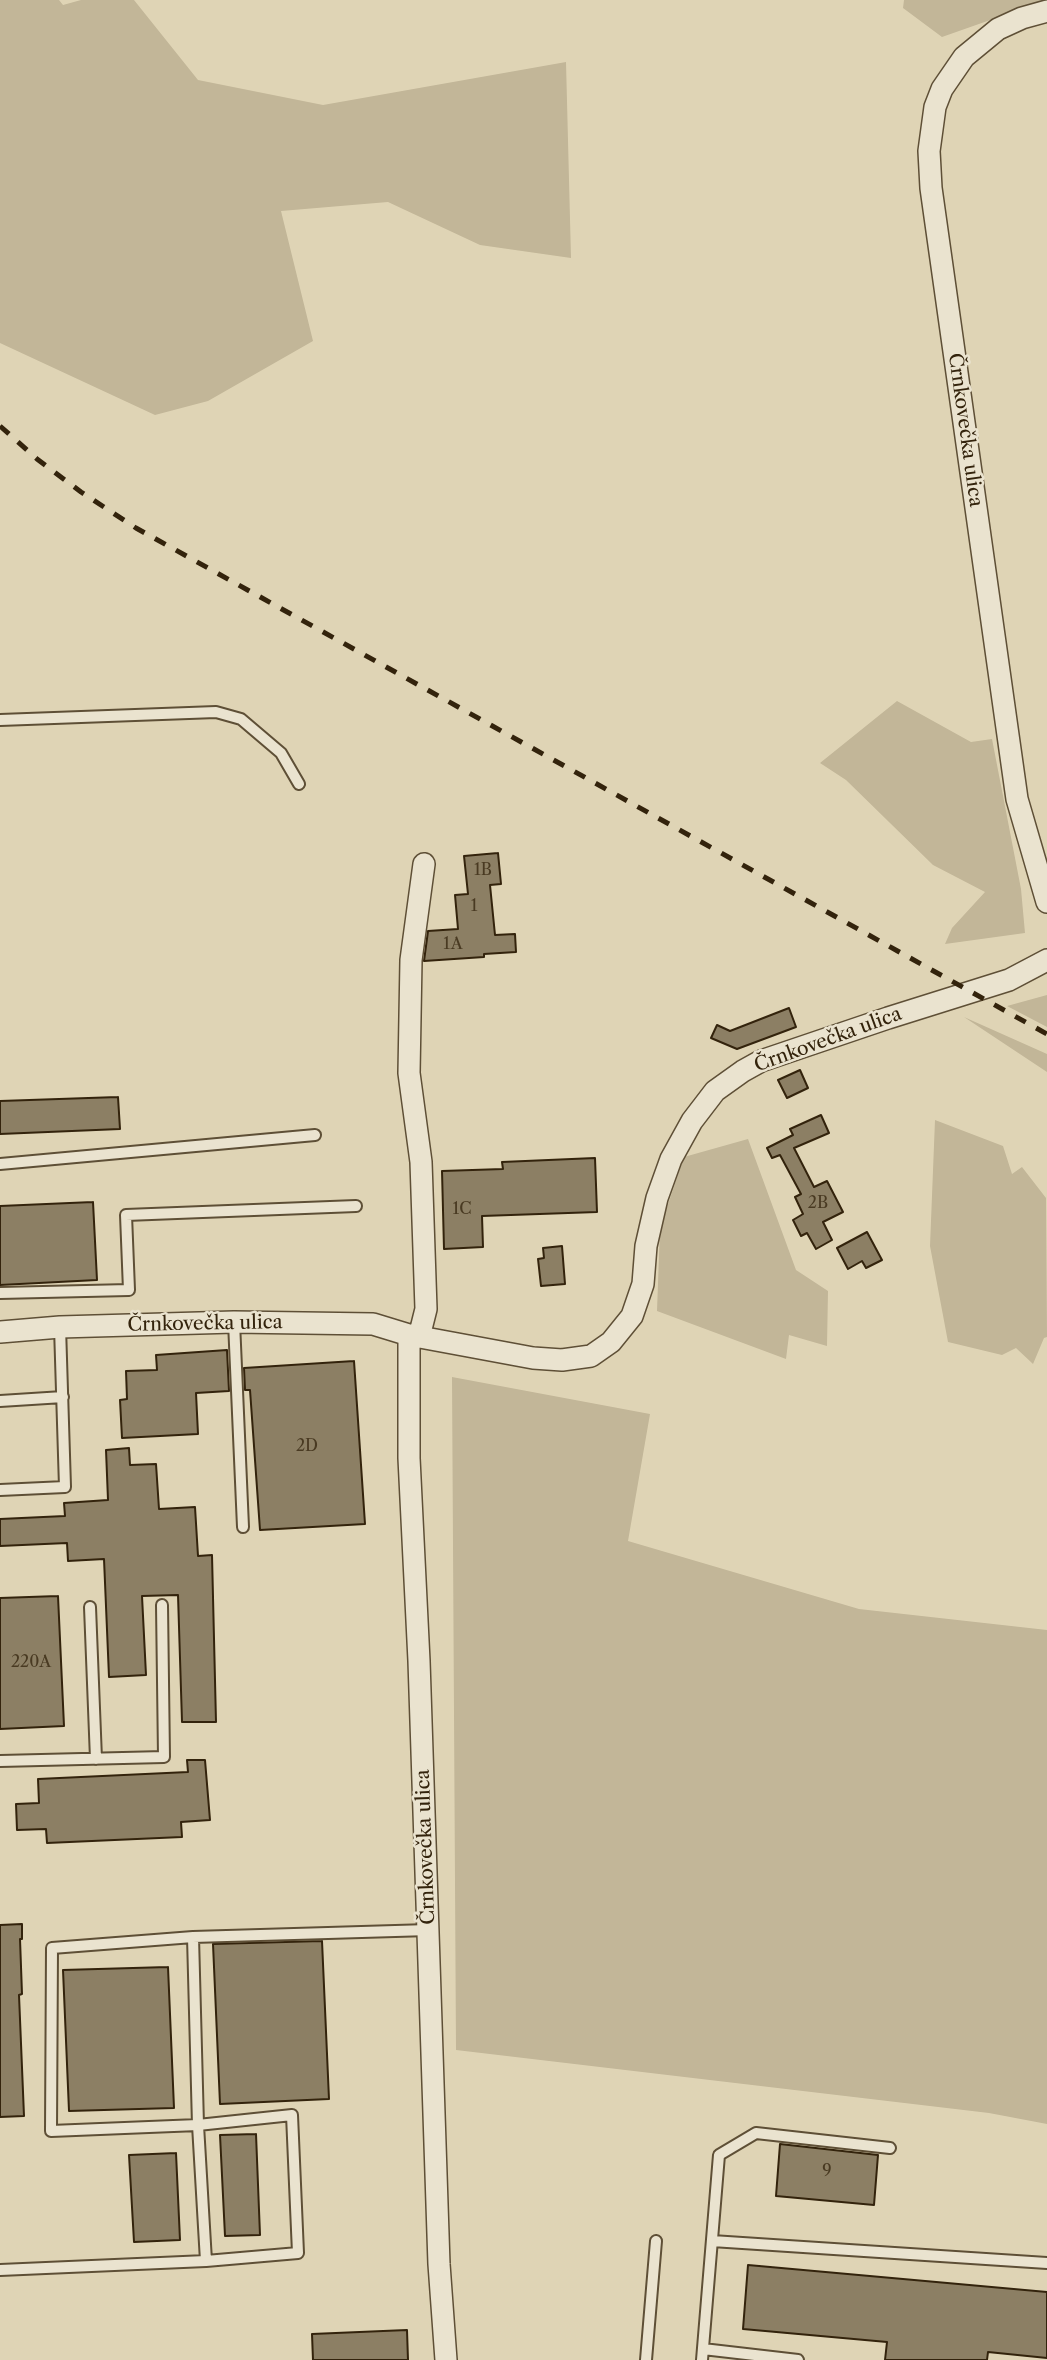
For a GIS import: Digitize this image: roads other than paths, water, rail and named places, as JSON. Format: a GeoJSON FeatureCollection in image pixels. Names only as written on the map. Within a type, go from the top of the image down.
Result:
{"type":"FeatureCollection","features":[{"type":"Feature","properties":{"kind":"street","name":"Črnkovečka ulica"},"geometry":{"type":"LineString","coordinates":[[1047,11],[998,29],[964,57],[942,89],[935,107],[929,151],[931,188],[1017,799],[1047,902]]}},
{"type":"Feature","properties":{"kind":"street"},"geometry":{"type":"LineString","coordinates":[[414,1336],[426,1309],[421,1162],[409,1073],[411,960],[424,864]]}},
{"type":"Feature","properties":{"kind":"street","name":"Črnkovečka ulica"},"geometry":{"type":"LineString","coordinates":[[0,1332],[60,1327],[233,1322],[373,1324],[414,1336],[533,1358],[562,1360],[591,1356],[611,1342],[632,1316],[643,1284],[646,1246],[657,1198],[671,1159],[692,1121],[715,1091],[761,1061],[1009,980],[1047,960]]}},
{"type":"Feature","properties":{"kind":"street","name":"Črnkovečka ulica"},"geometry":{"type":"LineString","coordinates":[[414,1336],[409,1458],[429,1930],[439,2264],[446,2360]]}},
{"type":"Feature","properties":{"kind":"lane"},"geometry":{"type":"LineString","coordinates":[[0,720],[216,712],[241,719],[281,753],[299,784]]}},
{"type":"Feature","properties":{"kind":"lane"},"geometry":{"type":"LineString","coordinates":[[0,1164],[315,1135]]}},
{"type":"Feature","properties":{"kind":"lane"},"geometry":{"type":"LineString","coordinates":[[0,1293],[129,1290],[126,1215],[356,1206]]}},
{"type":"Feature","properties":{"kind":"lane"},"geometry":{"type":"LineString","coordinates":[[233,1322],[243,1527]]}},
{"type":"Feature","properties":{"kind":"lane"},"geometry":{"type":"LineString","coordinates":[[0,1490],[65,1487],[60,1327]]}},
{"type":"Feature","properties":{"kind":"lane"},"geometry":{"type":"LineString","coordinates":[[0,1401],[62,1397]]}},
{"type":"Feature","properties":{"kind":"lane"},"geometry":{"type":"LineString","coordinates":[[0,1761],[164,1757],[162,1605]]}},
{"type":"Feature","properties":{"kind":"lane"},"geometry":{"type":"LineString","coordinates":[[90,1607],[96,1759]]}},
{"type":"Feature","properties":{"kind":"lane"},"geometry":{"type":"LineString","coordinates":[[0,2270],[206,2261],[298,2253],[292,2115],[198,2125],[51,2131],[52,1948],[193,1937],[429,1930]]}},
{"type":"Feature","properties":{"kind":"lane"},"geometry":{"type":"LineString","coordinates":[[193,1937],[198,2125],[206,2261]]}},
{"type":"Feature","properties":{"kind":"lane"},"geometry":{"type":"LineString","coordinates":[[798,2360],[702,2354],[719,2155],[756,2133],[890,2148]]}},
{"type":"Feature","properties":{"kind":"lane"},"geometry":{"type":"LineString","coordinates":[[646,2360],[656,2241]]}},
{"type":"Feature","properties":{"kind":"lane"},"geometry":{"type":"LineString","coordinates":[[712,2241],[1047,2263]]}},
{"type":"Feature","properties":{"kind":"railway"},"geometry":{"type":"LineString","coordinates":[[0,426],[37,459],[136,528],[1047,1034]]}}]}
